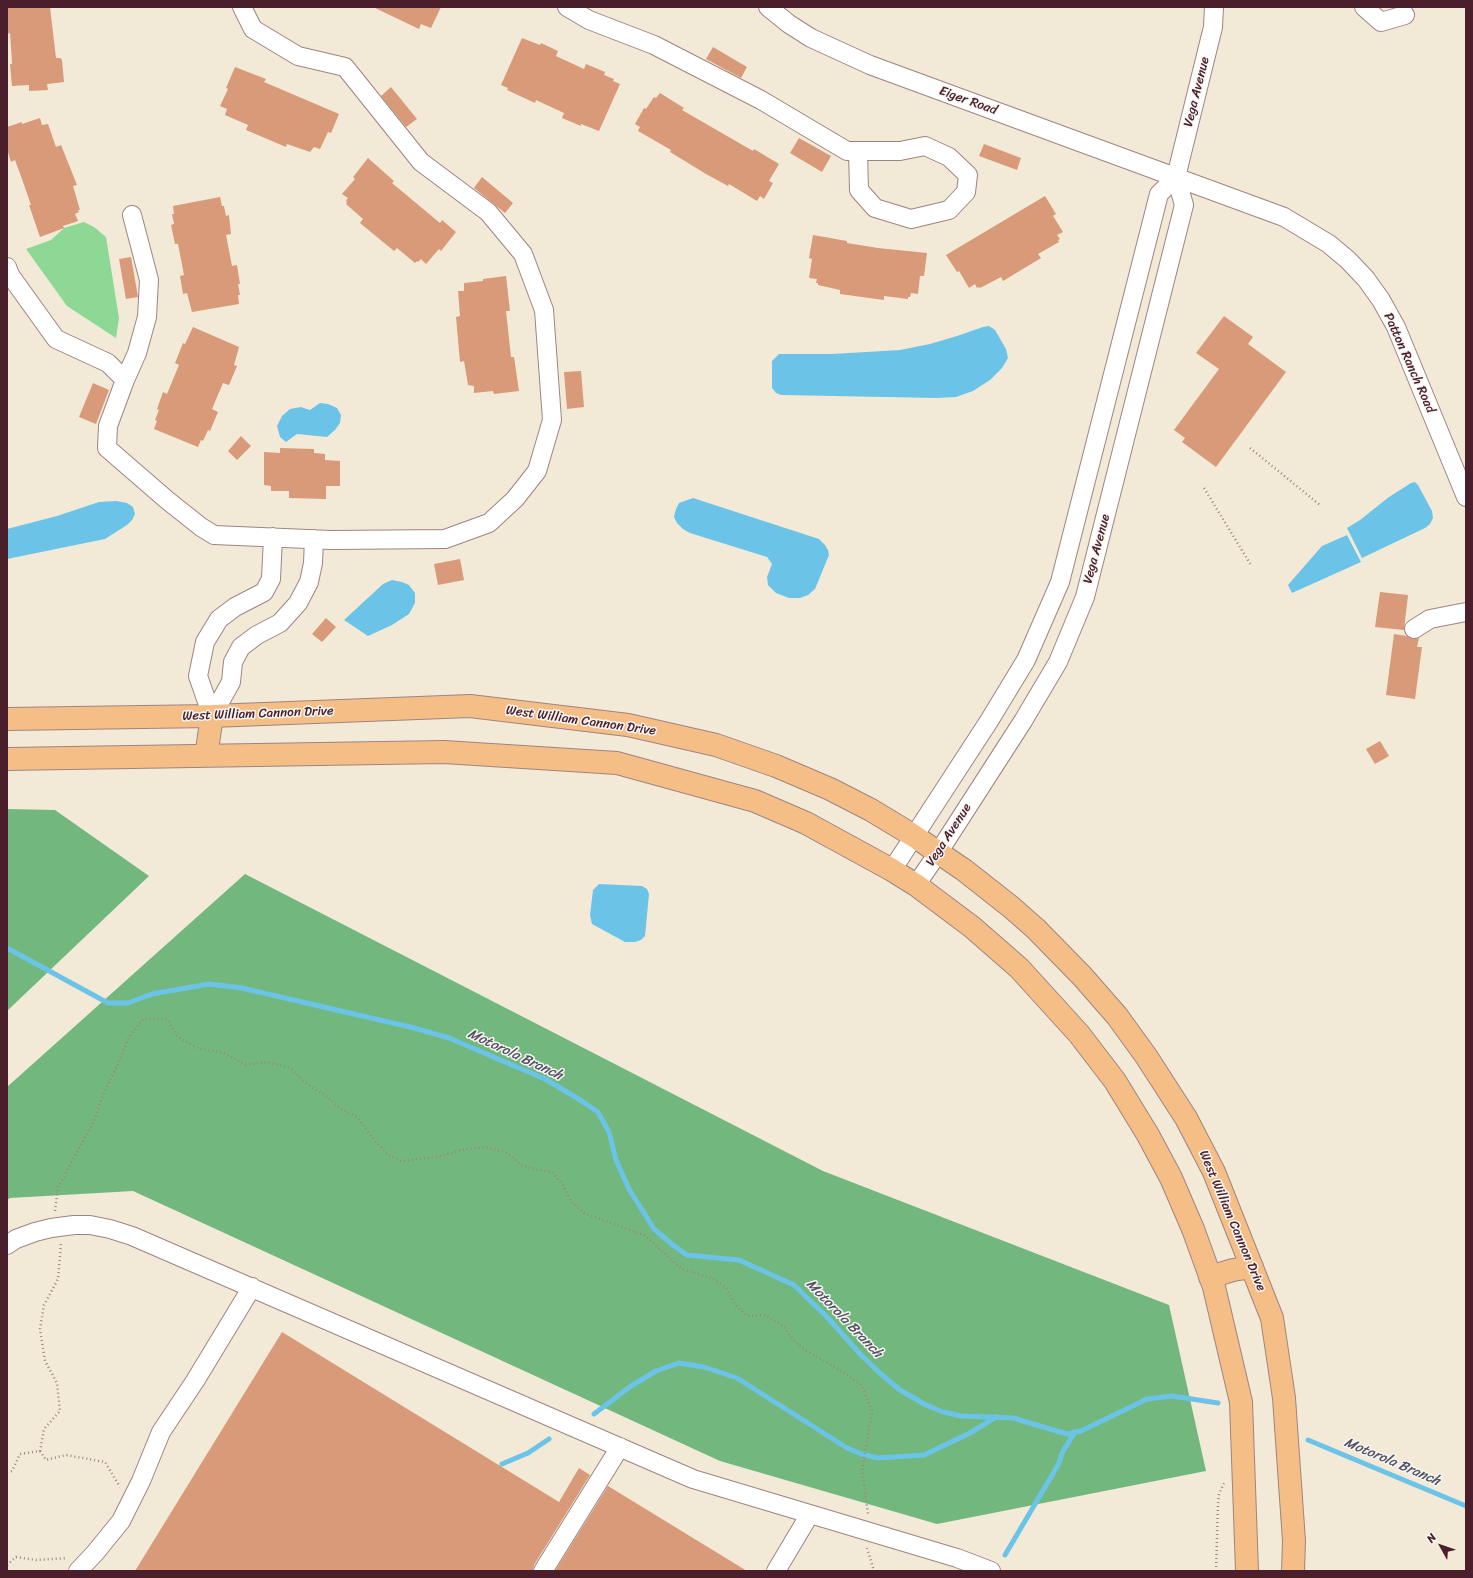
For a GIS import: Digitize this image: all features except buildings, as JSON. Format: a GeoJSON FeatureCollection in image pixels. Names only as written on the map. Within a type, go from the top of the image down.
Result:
{"type":"FeatureCollection","features":[{"type":"Feature","properties":{"kind":"main road","name":"West William Cannon Drive"},"geometry":{"type":"LineString","coordinates":[[7,719],[212,716],[470,706],[628,725],[716,745],[776,766],[844,796],[871,810],[914,836],[964,870],[1011,907],[1036,928],[1082,976],[1117,1016],[1146,1056],[1186,1118],[1214,1172],[1272,1318],[1284,1398],[1294,1540],[1293,1571]]}},
{"type":"Feature","properties":{"kind":"main road"},"geometry":{"type":"LineString","coordinates":[[206,756],[212,716]]}},
{"type":"Feature","properties":{"kind":"main road"},"geometry":{"type":"LineString","coordinates":[[7,759],[444,752],[617,762],[755,801],[806,823],[892,870],[916,885],[972,927],[1019,968],[1084,1040],[1115,1081],[1148,1135],[1168,1172],[1193,1229],[1214,1287],[1241,1402],[1247,1571]]}},
{"type":"Feature","properties":{"kind":"main road"},"geometry":{"type":"LineString","coordinates":[[1210,1277],[1234,1270],[1252,1267]]}},
{"type":"Feature","properties":{"kind":"street"},"geometry":{"type":"LineString","coordinates":[[132,215],[149,280],[147,317],[137,353],[108,426],[107,448],[172,505],[201,528],[214,535],[314,539],[445,539],[489,523],[515,499],[537,471],[552,420],[544,310],[523,254],[488,212],[422,162],[345,67],[298,56],[253,29],[242,7]]}},
{"type":"Feature","properties":{"kind":"street"},"geometry":{"type":"LineString","coordinates":[[567,7],[588,20],[661,48],[761,100],[847,151],[858,151],[900,151],[925,146],[949,157],[968,176],[966,192],[949,210],[911,219],[875,208],[858,190],[858,151]]}},
{"type":"Feature","properties":{"kind":"street","name":"Eiger Road"},"geometry":{"type":"LineString","coordinates":[[768,7],[789,24],[836,51],[870,65],[1176,177]]}},
{"type":"Feature","properties":{"kind":"street","name":"Vega Avenue"},"geometry":{"type":"LineString","coordinates":[[916,885],[1023,721],[1058,662],[1085,596],[1184,205],[1176,177],[1214,27],[1214,7]]}},
{"type":"Feature","properties":{"kind":"street"},"geometry":{"type":"LineString","coordinates":[[1364,7],[1381,22],[1406,15]]}},
{"type":"Feature","properties":{"kind":"street"},"geometry":{"type":"LineString","coordinates":[[892,870],[989,721],[1026,660],[1055,595],[1060,582],[1159,194],[1176,177]]}},
{"type":"Feature","properties":{"kind":"street","name":"Patton Ranch Road"},"geometry":{"type":"LineString","coordinates":[[1176,177],[1284,218],[1329,244],[1348,260],[1361,274],[1381,300],[1396,327],[1466,497]]}},
{"type":"Feature","properties":{"kind":"street"},"geometry":{"type":"LineString","coordinates":[[7,267],[10,274],[56,339],[108,363],[125,380]]}},
{"type":"Feature","properties":{"kind":"street"},"geometry":{"type":"LineString","coordinates":[[212,716],[198,676],[205,642],[219,619],[234,607],[264,592],[271,580],[273,537]]}},
{"type":"Feature","properties":{"kind":"street"},"geometry":{"type":"LineString","coordinates":[[212,716],[231,682],[233,662],[241,647],[257,635],[280,623],[298,603],[309,582],[313,563],[314,539]]}},
{"type":"Feature","properties":{"kind":"street"},"geometry":{"type":"LineString","coordinates":[[1414,629],[1430,619],[1466,612]]}},
{"type":"Feature","properties":{"kind":"street"},"geometry":{"type":"LineString","coordinates":[[7,1245],[16,1239],[35,1232],[50,1228],[74,1225],[97,1226],[132,1236],[693,1479],[957,1558],[991,1571]]}},
{"type":"Feature","properties":{"kind":"street"},"geometry":{"type":"LineString","coordinates":[[73,1565],[95,1553],[121,1521],[141,1481],[161,1432],[252,1287]]}},
{"type":"Feature","properties":{"kind":"street"},"geometry":{"type":"LineString","coordinates":[[543,1571],[620,1447]]}},
{"type":"Feature","properties":{"kind":"street"},"geometry":{"type":"LineString","coordinates":[[776,1571],[810,1514]]}},
{"type":"Feature","properties":{"kind":"path"},"geometry":{"type":"LineString","coordinates":[[1250,448],[1320,505]]}},
{"type":"Feature","properties":{"kind":"path"},"geometry":{"type":"LineString","coordinates":[[1204,488],[1251,565]]}},
{"type":"Feature","properties":{"kind":"path"},"geometry":{"type":"LineString","coordinates":[[55,1213],[58,1187],[93,1123],[128,1037],[143,1020],[167,1019],[178,1037],[199,1049],[222,1052],[246,1065],[268,1062],[290,1068],[308,1085],[324,1094],[340,1108],[357,1116],[371,1136],[387,1154],[401,1161],[442,1156],[461,1150],[485,1147],[507,1154],[521,1165],[552,1172],[563,1185],[571,1201],[584,1213],[644,1235],[682,1269],[712,1278],[726,1288],[736,1306],[747,1316],[765,1315],[783,1326],[793,1340],[805,1350],[840,1370],[861,1386],[872,1410],[867,1448],[862,1470],[868,1515]]}},
{"type":"Feature","properties":{"kind":"path"},"geometry":{"type":"LineString","coordinates":[[61,1242],[58,1279],[44,1305],[40,1329],[45,1361],[57,1383],[60,1411],[44,1429],[40,1451],[46,1460],[66,1455],[105,1462],[130,1503]]}},
{"type":"Feature","properties":{"kind":"path"},"geometry":{"type":"LineString","coordinates":[[7,1472],[12,1471],[20,1454],[40,1451]]}},
{"type":"Feature","properties":{"kind":"path"},"geometry":{"type":"LineString","coordinates":[[1216,1571],[1218,1503],[1219,1494],[1225,1479]]}},
{"type":"Feature","properties":{"kind":"path"},"geometry":{"type":"LineString","coordinates":[[867,1548],[874,1571]]}},
{"type":"Feature","properties":{"kind":"path"},"geometry":{"type":"LineString","coordinates":[[7,1565],[16,1557],[73,1565]]}},
{"type":"Feature","properties":{"kind":"green space"},"geometry":{"type":"Polygon","coordinates":[[[84,222],[94,227],[106,237],[119,318],[116,338],[67,306],[26,249],[51,240],[64,228],[84,222]]]}},
{"type":"Feature","properties":{"kind":"green space"},"geometry":{"type":"Polygon","coordinates":[[[7,809],[55,810],[149,876],[7,1011],[7,809]]]}},
{"type":"Feature","properties":{"kind":"green space"},"geometry":{"type":"Polygon","coordinates":[[[245,874],[823,1171],[1169,1305],[1206,1471],[937,1524],[720,1461],[133,1191],[10,1198],[7,1200],[7,1087],[245,874]]]}},
{"type":"Feature","properties":{"kind":"water"},"geometry":{"type":"Polygon","coordinates":[[[989,326],[995,330],[1006,349],[1008,358],[1002,368],[990,380],[973,391],[956,397],[937,398],[781,395],[776,393],[772,388],[772,361],[779,354],[832,354],[900,350],[930,344],[989,326]]]}},
{"type":"Feature","properties":{"kind":"water"},"geometry":{"type":"Polygon","coordinates":[[[320,403],[328,404],[337,408],[341,415],[340,423],[327,437],[297,434],[286,442],[280,437],[277,426],[282,416],[290,409],[301,407],[310,410],[320,403]]]}},
{"type":"Feature","properties":{"kind":"water"},"geometry":{"type":"Polygon","coordinates":[[[1415,482],[1432,511],[1433,518],[1430,524],[1425,528],[1362,558],[1347,528],[1360,520],[1389,497],[1415,482]]]}},
{"type":"Feature","properties":{"kind":"water"},"geometry":{"type":"Polygon","coordinates":[[[693,498],[819,539],[825,545],[829,555],[815,589],[808,595],[800,598],[789,598],[776,593],[768,585],[767,577],[772,564],[767,557],[690,533],[683,529],[674,517],[676,509],[679,503],[693,498]]]}},
{"type":"Feature","properties":{"kind":"water"},"geometry":{"type":"Polygon","coordinates":[[[116,501],[127,503],[133,507],[135,514],[127,525],[105,539],[7,559],[7,529],[57,516],[99,502],[116,501]]]}},
{"type":"Feature","properties":{"kind":"water"},"geometry":{"type":"Polygon","coordinates":[[[1347,535],[1361,562],[1292,593],[1288,585],[1322,546],[1347,535]]]}},
{"type":"Feature","properties":{"kind":"water"},"geometry":{"type":"Polygon","coordinates":[[[392,580],[409,585],[415,593],[415,603],[409,614],[392,625],[368,636],[344,620],[383,584],[392,580]]]}},
{"type":"Feature","properties":{"kind":"water"},"geometry":{"type":"Polygon","coordinates":[[[599,884],[642,886],[647,889],[649,894],[645,936],[641,940],[635,942],[625,942],[592,924],[590,915],[593,890],[599,884]]]}},
{"type":"Feature","properties":{"kind":"waterway","name":"Motorola Branch"},"geometry":{"type":"LineString","coordinates":[[7,948],[108,1003],[128,1003],[152,994],[209,984],[242,988],[414,1028],[449,1038],[545,1079],[598,1112],[609,1132],[616,1160],[629,1189],[654,1229],[673,1245],[687,1255],[739,1260],[794,1285],[828,1318],[861,1355],[882,1375],[900,1390],[926,1405],[943,1412],[961,1416],[1013,1418],[1067,1434],[1081,1431],[1147,1399],[1172,1396],[1218,1403]]}},
{"type":"Feature","properties":{"kind":"waterway"},"geometry":{"type":"LineString","coordinates":[[594,1414],[631,1386],[656,1371],[679,1363],[704,1367],[737,1378],[847,1448],[861,1454],[878,1458],[924,1455],[970,1433],[996,1417]]}},
{"type":"Feature","properties":{"kind":"waterway"},"geometry":{"type":"LineString","coordinates":[[1005,1555],[1058,1465],[1063,1451],[1075,1432]]}},
{"type":"Feature","properties":{"kind":"waterway"},"geometry":{"type":"LineString","coordinates":[[502,1464],[528,1453],[549,1439]]}},
{"type":"Feature","properties":{"kind":"waterway","name":"Motorola Branch"},"geometry":{"type":"LineString","coordinates":[[1308,1440],[1466,1506]]}}]}
